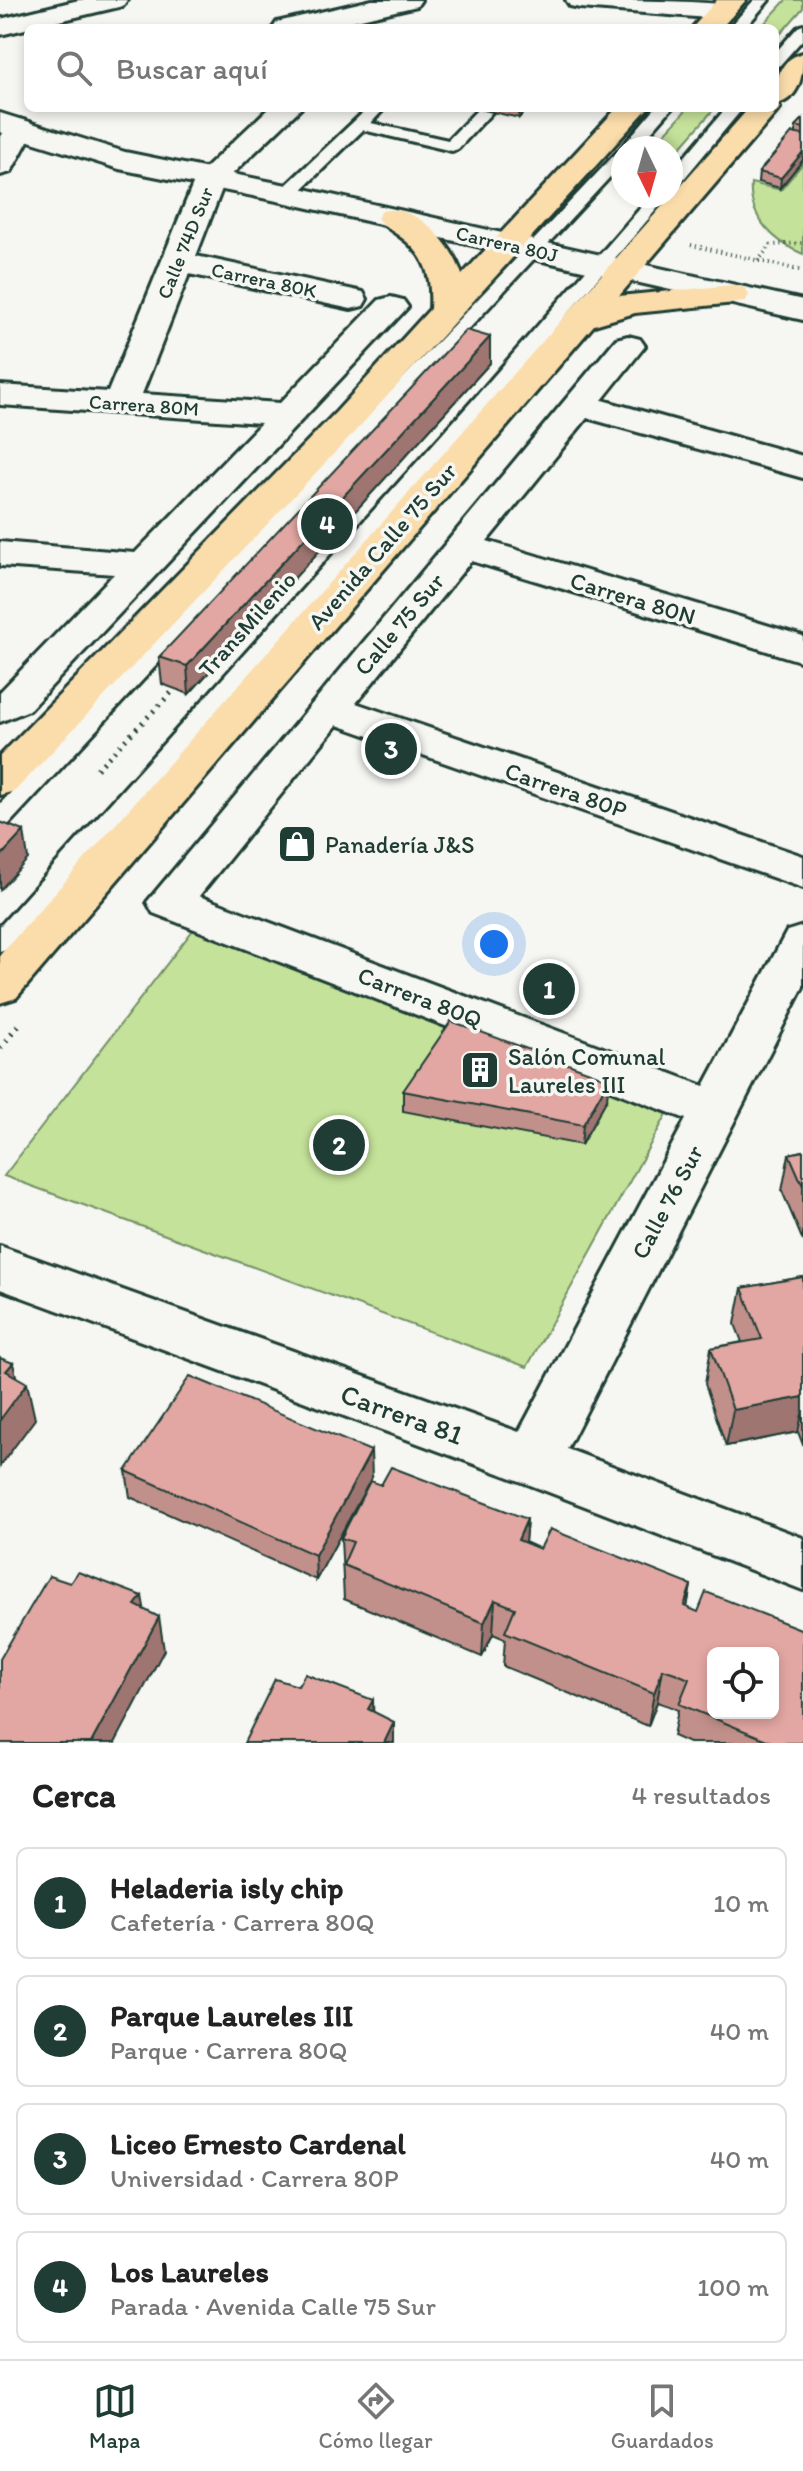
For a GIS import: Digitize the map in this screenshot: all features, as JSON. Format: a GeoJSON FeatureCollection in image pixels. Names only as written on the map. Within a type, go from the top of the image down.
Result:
{"type":"FeatureCollection","features":[{"type":"Feature","properties":{"kind":"main road"},"geometry":{"type":"LineString","coordinates":[[779,91],[803,62]]}},
{"type":"Feature","properties":{"kind":"main road"},"geometry":{"type":"LineString","coordinates":[[0,781],[349,418],[447,310],[527,242],[630,112]]}},
{"type":"Feature","properties":{"kind":"main road","name":"Avenida Calle 75 Sur"},"geometry":{"type":"LineString","coordinates":[[0,986],[582,318],[617,262],[761,112]]}},
{"type":"Feature","properties":{"kind":"main road"},"geometry":{"type":"LineString","coordinates":[[393,218],[421,236],[445,266],[449,293],[447,310]]}},
{"type":"Feature","properties":{"kind":"main road"},"geometry":{"type":"LineString","coordinates":[[582,318],[632,303],[733,295]]}},
{"type":"Feature","properties":{"kind":"street"},"geometry":{"type":"LineString","coordinates":[[0,28],[113,0]]}},
{"type":"Feature","properties":{"kind":"street"},"geometry":{"type":"LineString","coordinates":[[304,24],[407,0]]}},
{"type":"Feature","properties":{"kind":"street"},"geometry":{"type":"LineString","coordinates":[[379,24],[407,0]]}},
{"type":"Feature","properties":{"kind":"street"},"geometry":{"type":"LineString","coordinates":[[580,0],[678,4],[724,17]]}},
{"type":"Feature","properties":{"kind":"street"},"geometry":{"type":"LineString","coordinates":[[0,28],[24,37]]}},
{"type":"Feature","properties":{"kind":"street","name":"Calle 74D Sur"},"geometry":{"type":"LineString","coordinates":[[121,403],[211,177],[282,112]]}},
{"type":"Feature","properties":{"kind":"street"},"geometry":{"type":"LineString","coordinates":[[0,166],[10,125]]}},
{"type":"Feature","properties":{"kind":"street","name":"Carrera 80J"},"geometry":{"type":"LineString","coordinates":[[10,125],[119,160],[292,189],[617,262],[803,296]]}},
{"type":"Feature","properties":{"kind":"street","name":"Carrera 80J"},"geometry":{"type":"LineString","coordinates":[[292,189],[393,218],[527,242]]}},
{"type":"Feature","properties":{"kind":"street","name":"Carrera 80K"},"geometry":{"type":"LineString","coordinates":[[177,262],[351,299]]}},
{"type":"Feature","properties":{"kind":"street","name":"Carrera 80J"},"geometry":{"type":"LineString","coordinates":[[617,262],[733,295],[803,310]]}},
{"type":"Feature","properties":{"kind":"street"},"geometry":{"type":"LineString","coordinates":[[0,709],[15,701],[391,307]]}},
{"type":"Feature","properties":{"kind":"street","name":"Calle 75 Sur"},"geometry":{"type":"LineString","coordinates":[[169,902],[628,346]]}},
{"type":"Feature","properties":{"kind":"street","name":"Carrera 80M"},"geometry":{"type":"LineString","coordinates":[[0,395],[287,414]]}},
{"type":"Feature","properties":{"kind":"street"},"geometry":{"type":"LineString","coordinates":[[579,405],[803,467]]}},
{"type":"Feature","properties":{"kind":"street","name":"Carrera 80N"},"geometry":{"type":"LineString","coordinates":[[463,546],[803,649]]}},
{"type":"Feature","properties":{"kind":"street"},"geometry":{"type":"LineString","coordinates":[[0,554],[143,565]]}},
{"type":"Feature","properties":{"kind":"street","name":"Carrera 80P"},"geometry":{"type":"LineString","coordinates":[[329,708],[803,872]]}},
{"type":"Feature","properties":{"kind":"street","name":"Carrera 80Q"},"geometry":{"type":"LineString","coordinates":[[169,902],[715,1110]]}},
{"type":"Feature","properties":{"kind":"street","name":"Calle 76 Sur"},"geometry":{"type":"LineString","coordinates":[[532,1461],[803,943]]}},
{"type":"Feature","properties":{"kind":"street","name":"Carrera 81"},"geometry":{"type":"LineString","coordinates":[[0,1267],[532,1461],[803,1564]]}},
{"type":"Feature","properties":{"kind":"lane"},"geometry":{"type":"LineString","coordinates":[[724,17],[762,0]]}},
{"type":"Feature","properties":{"kind":"lane"},"geometry":{"type":"LineString","coordinates":[[779,57],[803,30]]}},
{"type":"Feature","properties":{"kind":"lane"},"geometry":{"type":"LineString","coordinates":[[292,189],[373,112]]}},
{"type":"Feature","properties":{"kind":"lane"},"geometry":{"type":"LineString","coordinates":[[360,125],[452,146],[484,112]]}},
{"type":"Feature","properties":{"kind":"lane"},"geometry":{"type":"LineString","coordinates":[[639,136],[660,112]]}},
{"type":"Feature","properties":{"kind":"lane"},"geometry":{"type":"LineString","coordinates":[[683,169],[732,112]]}},
{"type":"Feature","properties":{"kind":"lane","name":"TransMilenio"},"geometry":{"type":"LineString","coordinates":[[0,819],[527,242],[611,164]]}},
{"type":"Feature","properties":{"kind":"lane","name":"TransMilenio"},"geometry":{"type":"LineString","coordinates":[[0,942],[617,262],[652,208]]}},
{"type":"Feature","properties":{"kind":"path"},"geometry":{"type":"LineString","coordinates":[[679,242],[803,271]]}},
{"type":"Feature","properties":{"kind":"path"},"geometry":{"type":"LineString","coordinates":[[758,261],[771,245],[803,243]]}},
{"type":"Feature","properties":{"kind":"green space"},"geometry":{"type":"Polygon","coordinates":[[[786,0],[803,0],[803,8],[779,35],[779,24],[764,24],[786,0]]]}},
{"type":"Feature","properties":{"kind":"green space"},"geometry":{"type":"Polygon","coordinates":[[[684,112],[711,112],[683,144],[683,136],[662,136],[684,112]]]}},
{"type":"Feature","properties":{"kind":"green space"},"geometry":{"type":"Polygon","coordinates":[[[803,163],[803,254],[782,243],[765,227],[754,207],[751,183],[781,190],[803,163]]]}},
{"type":"Feature","properties":{"kind":"green space"},"geometry":{"type":"Polygon","coordinates":[[[193,930],[667,1114],[527,1367],[4,1176],[193,930]]]}},
{"type":"Feature","properties":{"kind":"building"},"geometry":{"type":"Polygon","coordinates":[[[792,133],[803,135],[803,152],[781,178],[759,172],[792,133]]]}},
{"type":"Feature","properties":{"kind":"building"},"geometry":{"type":"Polygon","coordinates":[[[466,330],[490,337],[187,666],[159,657],[466,330]]]}},
{"type":"Feature","properties":{"kind":"building"},"geometry":{"type":"Polygon","coordinates":[[[0,822],[24,831],[0,857],[0,822]]]}},
{"type":"Feature","properties":{"kind":"building","name":"Salón Comunal Laureles III"},"geometry":{"type":"Polygon","coordinates":[[[451,1021],[609,1079],[583,1125],[403,1091],[451,1021]]]}},
{"type":"Feature","properties":{"kind":"building"},"geometry":{"type":"Polygon","coordinates":[[[803,1151],[803,1186],[789,1154],[803,1151]]]}},
{"type":"Feature","properties":{"kind":"building"},"geometry":{"type":"Polygon","coordinates":[[[803,1277],[803,1397],[733,1410],[711,1348],[762,1339],[742,1288],[803,1277]]]}},
{"type":"Feature","properties":{"kind":"building"},"geometry":{"type":"Polygon","coordinates":[[[0,1358],[13,1363],[6,1371],[27,1383],[0,1420],[0,1358]]]}},
{"type":"Feature","properties":{"kind":"building"},"geometry":{"type":"Polygon","coordinates":[[[190,1376],[371,1451],[315,1555],[126,1471],[190,1376]]]}},
{"type":"Feature","properties":{"kind":"building"},"geometry":{"type":"Polygon","coordinates":[[[391,1467],[527,1519],[518,1540],[540,1549],[550,1529],[691,1585],[684,1606],[698,1612],[706,1592],[803,1630],[803,1743],[774,1743],[716,1719],[779,1719],[779,1647],[707,1647],[707,1715],[679,1704],[689,1679],[675,1673],[663,1669],[654,1693],[505,1632],[515,1608],[495,1600],[484,1623],[343,1565],[353,1542],[341,1538],[370,1481],[381,1485],[391,1467]]]}},
{"type":"Feature","properties":{"kind":"building"},"geometry":{"type":"Polygon","coordinates":[[[78,1572],[142,1596],[135,1605],[159,1617],[91,1743],[0,1743],[0,1659],[49,1576],[70,1583],[78,1572]]]}},
{"type":"Feature","properties":{"kind":"building"},"geometry":{"type":"Polygon","coordinates":[[[305,1674],[373,1700],[368,1709],[394,1722],[384,1743],[244,1743],[275,1679],[298,1686],[305,1674]]]}},
{"type":"Feature","properties":{"kind":"place","name":"Los Laureles"},"geometry":{"type":"Point","coordinates":[327,524]}},
{"type":"Feature","properties":{"kind":"place","name":"Liceo Ernesto Cardenal"},"geometry":{"type":"Point","coordinates":[391,749]}},
{"type":"Feature","properties":{"kind":"place","name":"Panadería J&S"},"geometry":{"type":"Point","coordinates":[297,844]}},
{"type":"Feature","properties":{"kind":"place","name":"Heladeria isly chip"},"geometry":{"type":"Point","coordinates":[549,989]}},
{"type":"Feature","properties":{"kind":"place","name":"Salón Comunal Laureles III"},"geometry":{"type":"Point","coordinates":[480,1070]}},
{"type":"Feature","properties":{"kind":"place","name":"Parque Laureles III"},"geometry":{"type":"Point","coordinates":[339,1145]}}]}
